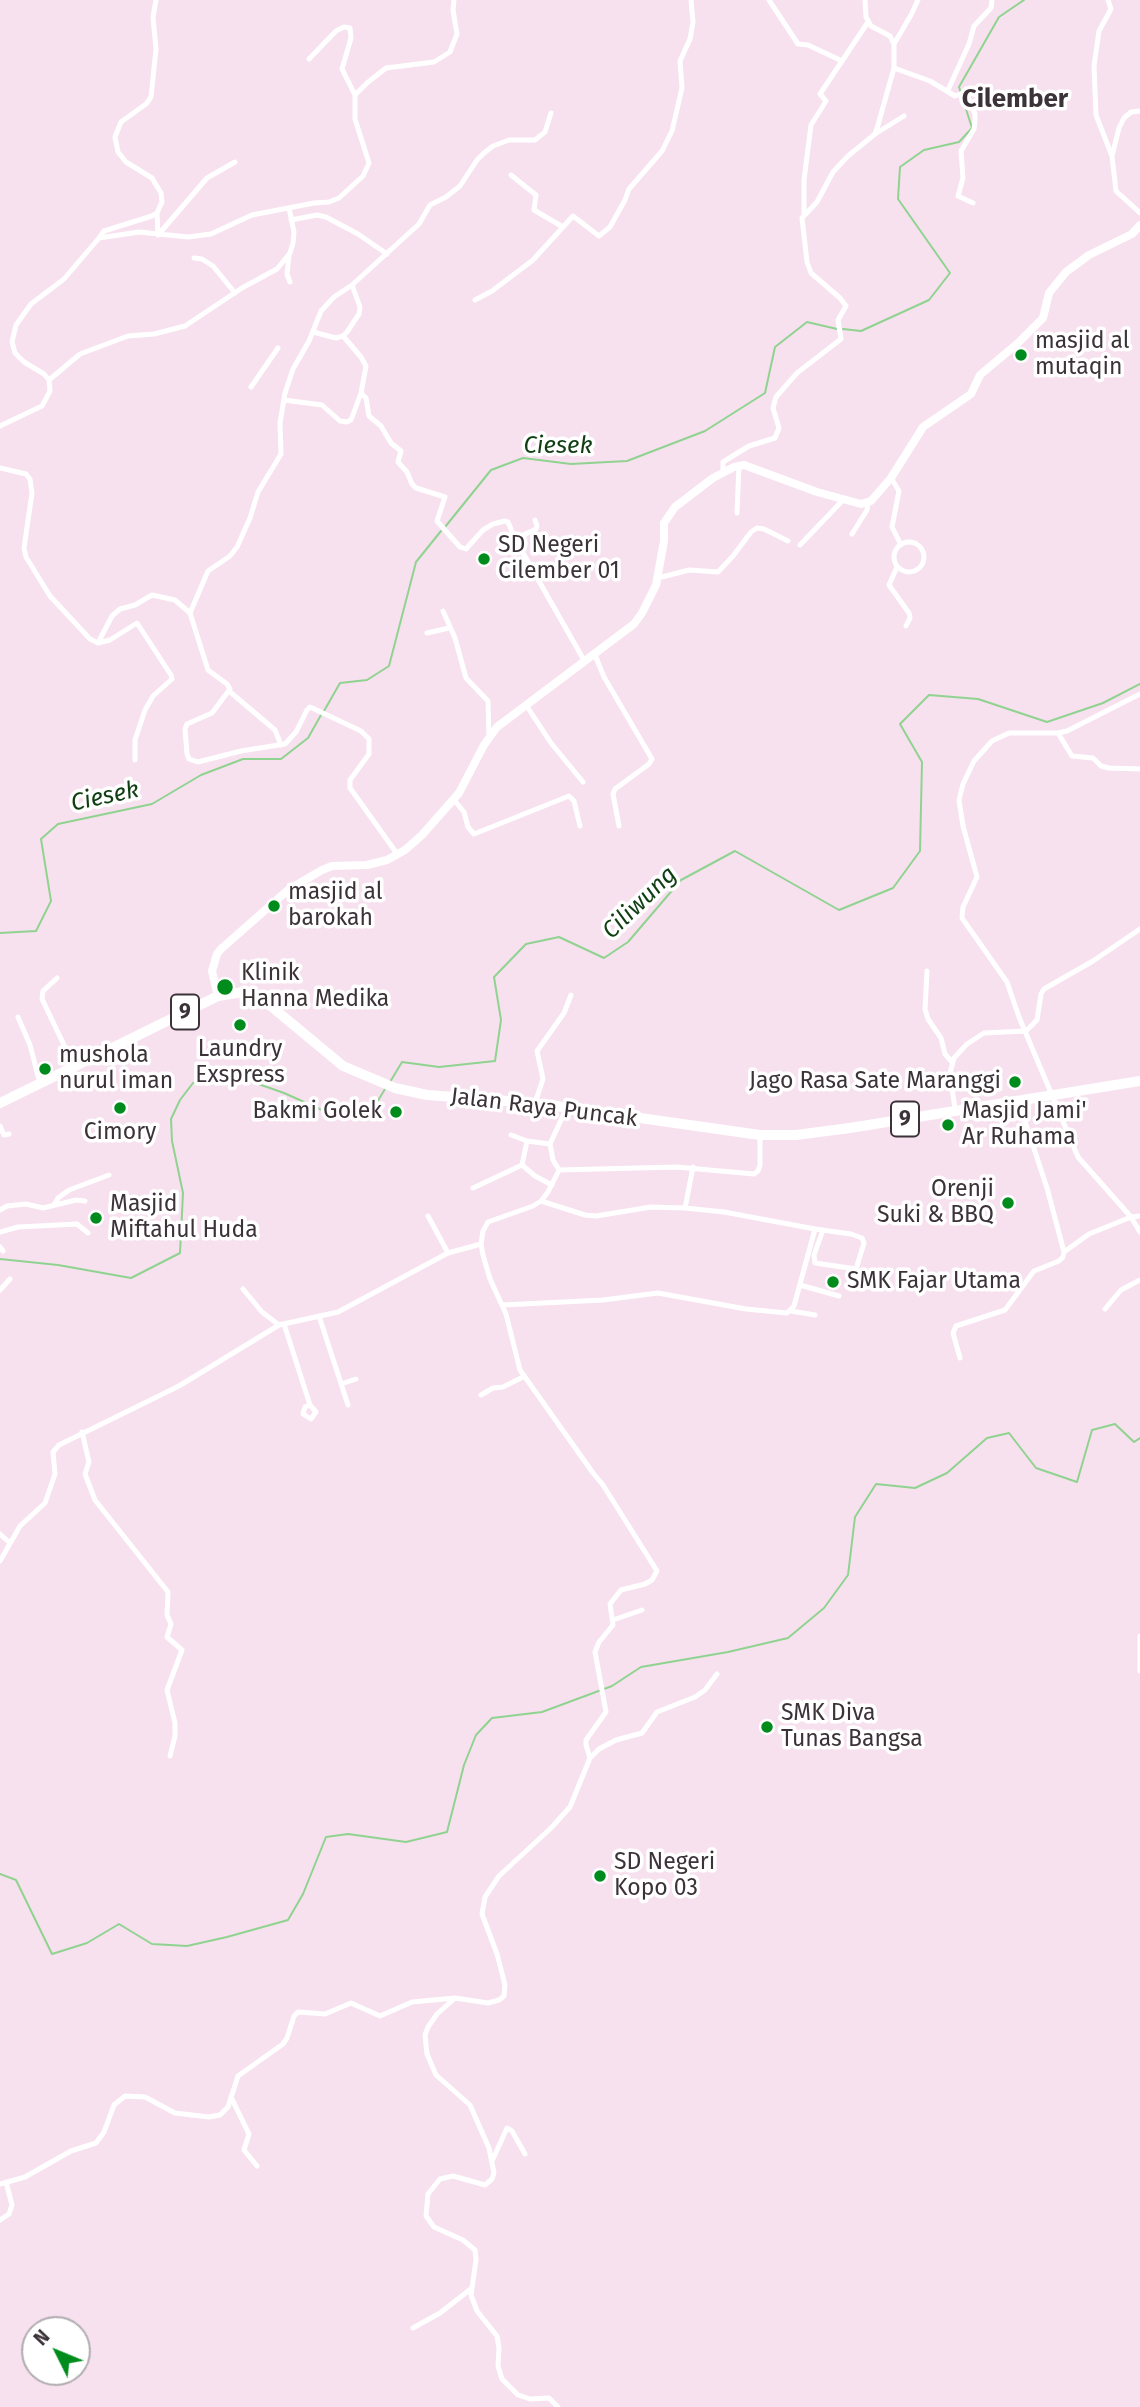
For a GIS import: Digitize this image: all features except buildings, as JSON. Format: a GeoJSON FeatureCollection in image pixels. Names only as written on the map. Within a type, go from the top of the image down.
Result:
{"type":"FeatureCollection","features":[{"type":"Feature","properties":{"kind":"highway","name":"Jalan Raya Puncak"},"geometry":{"type":"LineString","coordinates":[[0,1103],[218,996],[243,992],[260,997],[335,1060],[360,1074],[396,1088],[426,1095],[534,1103],[760,1135],[789,1135],[850,1128],[1140,1081]]}},
{"type":"Feature","properties":{"kind":"street"},"geometry":{"type":"LineString","coordinates":[[156,0],[152,17],[156,49],[151,97],[146,104],[121,122],[115,137],[118,152],[126,162],[152,178],[160,193],[162,202],[157,213],[158,234]]}},
{"type":"Feature","properties":{"kind":"street"},"geometry":{"type":"LineString","coordinates":[[355,96],[386,68],[434,62],[450,52],[457,34],[453,15],[454,0]]}},
{"type":"Feature","properties":{"kind":"street"},"geometry":{"type":"LineString","coordinates":[[475,300],[492,291],[533,260],[574,216],[599,236],[610,227],[629,189],[662,151],[676,118],[682,88],[680,61],[690,38],[693,22],[691,0]]}},
{"type":"Feature","properties":{"kind":"street"},"geometry":{"type":"LineString","coordinates":[[769,0],[798,44],[808,45],[842,61]]}},
{"type":"Feature","properties":{"kind":"street"},"geometry":{"type":"LineString","coordinates":[[865,0],[868,22],[874,29],[890,36],[894,44],[894,68],[875,134]]}},
{"type":"Feature","properties":{"kind":"street"},"geometry":{"type":"LineString","coordinates":[[894,44],[918,0]]}},
{"type":"Feature","properties":{"kind":"street"},"geometry":{"type":"LineString","coordinates":[[948,90],[970,44],[974,26],[991,8],[992,0]]}},
{"type":"Feature","properties":{"kind":"street"},"geometry":{"type":"LineString","coordinates":[[1108,0],[1111,9],[1099,31],[1094,82],[1097,120],[1112,156],[1116,191],[1140,213]]}},
{"type":"Feature","properties":{"kind":"street"},"geometry":{"type":"LineString","coordinates":[[723,472],[723,462],[749,446],[775,438],[779,428],[773,411],[776,397],[797,373],[841,339],[839,317],[846,306],[811,273],[807,262],[803,232],[804,180],[811,125],[825,101],[820,94],[868,22]]}},
{"type":"Feature","properties":{"kind":"street"},"geometry":{"type":"LineString","coordinates":[[99,238],[130,233],[188,237],[211,234],[252,215],[339,198],[368,168],[368,158],[355,120],[355,96],[342,69],[351,38],[350,29],[344,27],[336,32],[309,59]]}},
{"type":"Feature","properties":{"kind":"street"},"geometry":{"type":"LineString","coordinates":[[894,68],[968,97],[975,121],[961,151],[963,178],[958,196],[973,204]]}},
{"type":"Feature","properties":{"kind":"street"},"geometry":{"type":"LineString","coordinates":[[1112,156],[1124,118],[1131,112],[1140,111]]}},
{"type":"Feature","properties":{"kind":"street"},"geometry":{"type":"LineString","coordinates":[[190,613],[208,571],[230,556],[237,547],[258,492],[277,463],[282,448],[284,400],[293,369],[321,311],[419,224],[430,205],[460,186],[484,153],[509,140],[535,140],[545,132],[551,113]]}},
{"type":"Feature","properties":{"kind":"street"},"geometry":{"type":"LineString","coordinates":[[804,215],[817,202],[829,177],[840,164],[875,134],[904,116]]}},
{"type":"Feature","properties":{"kind":"street"},"geometry":{"type":"LineString","coordinates":[[158,234],[207,178],[235,162]]}},
{"type":"Feature","properties":{"kind":"street"},"geometry":{"type":"LineString","coordinates":[[511,175],[535,193],[533,206],[536,212],[563,227]]}},
{"type":"Feature","properties":{"kind":"street"},"geometry":{"type":"LineString","coordinates":[[289,208],[294,237],[287,274],[290,282]]}},
{"type":"Feature","properties":{"kind":"street"},"geometry":{"type":"LineString","coordinates":[[0,426],[42,406],[50,391],[44,374],[15,353],[12,342],[16,325],[31,304],[64,279],[104,231],[157,213]]}},
{"type":"Feature","properties":{"kind":"street"},"geometry":{"type":"LineString","coordinates":[[291,220],[326,216],[358,233],[387,254]]}},
{"type":"Feature","properties":{"kind":"street"},"geometry":{"type":"LineString","coordinates":[[218,996],[212,971],[217,954],[288,890],[328,868],[367,865],[398,855],[422,835],[454,800],[489,737],[499,725],[637,621],[659,578],[663,527],[669,513],[703,484],[739,466],[751,467],[811,490],[860,504],[868,502],[891,478],[923,427],[971,394],[980,375],[1018,344],[1043,318],[1049,293],[1066,272],[1089,255],[1132,234],[1140,225]]}},
{"type":"Feature","properties":{"kind":"street"},"geometry":{"type":"LineString","coordinates":[[48,380],[80,354],[128,336],[154,334],[185,326],[277,269],[290,253]]}},
{"type":"Feature","properties":{"kind":"street"},"geometry":{"type":"LineString","coordinates":[[194,258],[202,259],[213,267],[235,293]]}},
{"type":"Feature","properties":{"kind":"street"},"geometry":{"type":"LineString","coordinates":[[343,336],[359,314],[360,307],[352,285]]}},
{"type":"Feature","properties":{"kind":"street"},"geometry":{"type":"LineString","coordinates":[[313,332],[328,337],[343,336]]}},
{"type":"Feature","properties":{"kind":"street"},"geometry":{"type":"LineString","coordinates":[[284,400],[322,405],[335,418],[347,422],[352,418],[362,393],[365,362],[343,336]]}},
{"type":"Feature","properties":{"kind":"street"},"geometry":{"type":"LineString","coordinates":[[251,387],[278,348]]}},
{"type":"Feature","properties":{"kind":"street"},"geometry":{"type":"LineString","coordinates":[[362,393],[366,398],[369,416],[382,427],[391,443],[401,452],[398,461],[412,484],[416,488],[445,497],[437,521],[447,533],[465,549],[482,530],[506,521],[585,662]]}},
{"type":"Feature","properties":{"kind":"street"},"geometry":{"type":"LineString","coordinates":[[737,513],[739,466]]}},
{"type":"Feature","properties":{"kind":"street"},"geometry":{"type":"LineString","coordinates":[[0,468],[26,474],[30,479],[32,493],[24,548],[26,557],[55,601],[83,633],[98,643],[110,640],[137,623],[172,675],[172,679],[146,706],[135,740],[135,760]]}},
{"type":"Feature","properties":{"kind":"street"},"geometry":{"type":"LineString","coordinates":[[891,478],[899,491],[892,527],[901,545]]}},
{"type":"Feature","properties":{"kind":"street"},"geometry":{"type":"LineString","coordinates":[[800,545],[844,499]]}},
{"type":"Feature","properties":{"kind":"street"},"geometry":{"type":"LineString","coordinates":[[852,534],[867,510],[868,502]]}},
{"type":"Feature","properties":{"kind":"street"},"geometry":{"type":"LineString","coordinates":[[515,539],[536,529],[535,520]]}},
{"type":"Feature","properties":{"kind":"street"},"geometry":{"type":"LineString","coordinates":[[659,578],[689,570],[718,572],[757,528],[788,541]]}},
{"type":"Feature","properties":{"kind":"street"},"geometry":{"type":"LineString","coordinates":[[897,567],[905,572],[914,571],[921,566],[924,557],[918,545],[909,542],[901,545],[894,555],[897,567],[889,585],[909,612],[910,618],[906,626]]}},
{"type":"Feature","properties":{"kind":"street"},"geometry":{"type":"LineString","coordinates":[[98,643],[112,617],[120,609],[135,605],[146,597],[159,596],[175,600],[190,613],[205,663],[215,677],[227,684],[229,691],[275,730],[281,745]]}},
{"type":"Feature","properties":{"kind":"street"},"geometry":{"type":"LineString","coordinates":[[443,611],[455,639],[466,678],[488,701],[489,737]]}},
{"type":"Feature","properties":{"kind":"street"},"geometry":{"type":"LineString","coordinates":[[427,634],[449,628]]}},
{"type":"Feature","properties":{"kind":"street"},"geometry":{"type":"LineString","coordinates":[[595,655],[604,677],[652,757],[649,764],[615,789],[613,794],[619,826]]}},
{"type":"Feature","properties":{"kind":"street"},"geometry":{"type":"LineString","coordinates":[[229,691],[212,713],[187,724],[185,729],[189,759],[198,762],[241,751],[281,745],[289,741],[296,732],[310,707],[361,731],[369,739],[369,754],[350,780],[349,788],[398,855]]}},
{"type":"Feature","properties":{"kind":"street"},"geometry":{"type":"LineString","coordinates":[[1140,694],[1058,733],[1009,733],[992,741],[974,761],[960,797],[960,813],[977,877],[963,907],[962,918],[1003,973],[1080,1160],[1131,1217],[1140,1233]]}},
{"type":"Feature","properties":{"kind":"street"},"geometry":{"type":"LineString","coordinates":[[526,705],[551,743],[583,782]]}},
{"type":"Feature","properties":{"kind":"street"},"geometry":{"type":"LineString","coordinates":[[1058,733],[1072,756],[1093,758],[1101,766],[1109,768],[1140,769]]}},
{"type":"Feature","properties":{"kind":"street"},"geometry":{"type":"LineString","coordinates":[[454,800],[464,812],[468,827],[474,834],[569,796],[574,801],[580,826]]}},
{"type":"Feature","properties":{"kind":"street"},"geometry":{"type":"LineString","coordinates":[[955,1110],[950,1077],[952,1062],[968,1044],[984,1033],[1026,1031],[1037,1020],[1040,997],[1044,989],[1093,961],[1140,929]]}},
{"type":"Feature","properties":{"kind":"street"},"geometry":{"type":"LineString","coordinates":[[927,971],[925,1009],[941,1038],[945,1054],[952,1062]]}},
{"type":"Feature","properties":{"kind":"street"},"geometry":{"type":"LineString","coordinates":[[57,978],[43,991],[42,999],[74,1066]]}},
{"type":"Feature","properties":{"kind":"street"},"geometry":{"type":"LineString","coordinates":[[534,1103],[543,1079],[537,1051],[564,1013],[571,995]]}},
{"type":"Feature","properties":{"kind":"street"},"geometry":{"type":"LineString","coordinates":[[18,1017],[30,1045],[40,1084]]}},
{"type":"Feature","properties":{"kind":"street"},"geometry":{"type":"LineString","coordinates":[[960,1358],[953,1333],[956,1326],[1005,1310],[1034,1271],[1061,1261],[1064,1252],[1047,1188],[1018,1100]]}},
{"type":"Feature","properties":{"kind":"street"},"geometry":{"type":"LineString","coordinates":[[559,1170],[553,1160],[550,1144],[567,1107]]}},
{"type":"Feature","properties":{"kind":"street"},"geometry":{"type":"LineString","coordinates":[[0,1125],[4,1135],[9,1134]]}},
{"type":"Feature","properties":{"kind":"street"},"geometry":{"type":"LineString","coordinates":[[512,1135],[527,1141],[550,1144]]}},
{"type":"Feature","properties":{"kind":"street"},"geometry":{"type":"LineString","coordinates":[[559,1170],[693,1167],[755,1174],[760,1165],[760,1135]]}},
{"type":"Feature","properties":{"kind":"street"},"geometry":{"type":"LineString","coordinates":[[522,1166],[527,1141]]}},
{"type":"Feature","properties":{"kind":"street"},"geometry":{"type":"LineString","coordinates":[[522,1166],[552,1185]]}},
{"type":"Feature","properties":{"kind":"street"},"geometry":{"type":"LineString","coordinates":[[473,1188],[522,1166]]}},
{"type":"Feature","properties":{"kind":"street"},"geometry":{"type":"LineString","coordinates":[[685,1208],[693,1167]]}},
{"type":"Feature","properties":{"kind":"street"},"geometry":{"type":"LineString","coordinates":[[559,1170],[541,1201],[488,1222],[482,1231],[481,1244],[490,1279],[503,1306],[523,1377],[603,1485],[656,1569],[656,1575],[649,1582],[637,1588],[622,1589],[610,1606],[612,1628],[595,1649],[606,1715],[586,1742],[590,1758]]}},
{"type":"Feature","properties":{"kind":"street"},"geometry":{"type":"LineString","coordinates":[[53,1207],[58,1198],[69,1190],[109,1175]]}},
{"type":"Feature","properties":{"kind":"street"},"geometry":{"type":"LineString","coordinates":[[0,1210],[7,1206],[53,1207],[76,1200],[85,1201]]}},
{"type":"Feature","properties":{"kind":"street"},"geometry":{"type":"LineString","coordinates":[[541,1201],[590,1216],[642,1208],[685,1208],[851,1234],[863,1238],[864,1243],[856,1269],[815,1263],[814,1255],[823,1230]]}},
{"type":"Feature","properties":{"kind":"street"},"geometry":{"type":"LineString","coordinates":[[428,1216],[449,1253]]}},
{"type":"Feature","properties":{"kind":"street"},"geometry":{"type":"LineString","coordinates":[[1064,1252],[1089,1234],[1140,1216]]}},
{"type":"Feature","properties":{"kind":"street"},"geometry":{"type":"LineString","coordinates":[[0,1232],[18,1227],[77,1224],[88,1233]]}},
{"type":"Feature","properties":{"kind":"street"},"geometry":{"type":"LineString","coordinates":[[790,1311],[794,1306],[816,1229]]}},
{"type":"Feature","properties":{"kind":"street"},"geometry":{"type":"LineString","coordinates":[[0,1561],[24,1521],[45,1503],[55,1474],[54,1449],[82,1432],[179,1386],[282,1325],[345,1309],[449,1253],[481,1244]]}},
{"type":"Feature","properties":{"kind":"street"},"geometry":{"type":"LineString","coordinates":[[0,1290],[10,1279]]}},
{"type":"Feature","properties":{"kind":"street"},"geometry":{"type":"LineString","coordinates":[[1105,1309],[1121,1290],[1140,1280]]}},
{"type":"Feature","properties":{"kind":"street"},"geometry":{"type":"LineString","coordinates":[[800,1285],[839,1296]]}},
{"type":"Feature","properties":{"kind":"street"},"geometry":{"type":"LineString","coordinates":[[243,1289],[262,1312],[282,1325],[292,1348],[309,1405]]}},
{"type":"Feature","properties":{"kind":"street"},"geometry":{"type":"LineString","coordinates":[[503,1306],[603,1300],[654,1292],[746,1309],[815,1315]]}},
{"type":"Feature","properties":{"kind":"street"},"geometry":{"type":"LineString","coordinates":[[319,1316],[348,1405]]}},
{"type":"Feature","properties":{"kind":"street"},"geometry":{"type":"LineString","coordinates":[[481,1395],[523,1377]]}},
{"type":"Feature","properties":{"kind":"street"},"geometry":{"type":"LineString","coordinates":[[341,1384],[356,1379]]}},
{"type":"Feature","properties":{"kind":"street"},"geometry":{"type":"LineString","coordinates":[[82,1432],[89,1462],[85,1474],[95,1500],[168,1592],[167,1615],[171,1624],[167,1637],[181,1650],[167,1690],[175,1723],[170,1756]]}},
{"type":"Feature","properties":{"kind":"street"},"geometry":{"type":"LineString","coordinates":[[0,1534],[10,1544]]}},
{"type":"Feature","properties":{"kind":"street"},"geometry":{"type":"LineString","coordinates":[[613,1620],[642,1609]]}},
{"type":"Feature","properties":{"kind":"street"},"geometry":{"type":"LineString","coordinates":[[1140,1636],[1140,1671]]}},
{"type":"Feature","properties":{"kind":"street"},"geometry":{"type":"LineString","coordinates":[[0,2220],[9,2214],[12,2205],[3,2183],[30,2174],[71,2151],[96,2143],[104,2132],[114,2105],[122,2097],[145,2097],[175,2113],[209,2117],[225,2112],[240,2073],[285,2041],[293,2016],[298,2012],[325,2014],[351,2003],[380,2016],[412,2002],[455,1998],[488,2003],[499,2000],[504,1996],[505,1985],[482,1914],[485,1897],[495,1880],[569,1809],[590,1758],[599,1749],[616,1740],[640,1734],[657,1712],[695,1697],[707,1688],[717,1674]]}},
{"type":"Feature","properties":{"kind":"street"},"geometry":{"type":"LineString","coordinates":[[455,1998],[437,2014],[428,2027],[425,2035],[427,2054],[436,2075],[470,2105],[495,2173],[488,2184],[480,2185],[448,2176],[436,2182],[426,2198],[426,2216],[431,2225],[463,2240],[475,2250],[471,2295],[475,2306],[498,2336],[498,2370],[505,2383],[522,2397],[549,2399],[558,2407]]}},
{"type":"Feature","properties":{"kind":"street"},"geometry":{"type":"LineString","coordinates":[[231,2097],[249,2134],[244,2150],[257,2166]]}},
{"type":"Feature","properties":{"kind":"street"},"geometry":{"type":"LineString","coordinates":[[492,2160],[507,2128],[525,2154]]}},
{"type":"Feature","properties":{"kind":"street"},"geometry":{"type":"LineString","coordinates":[[413,2328],[472,2288]]}},
{"type":"Feature","properties":{"kind":"waterway","name":"Ciesek"},"geometry":{"type":"LineString","coordinates":[[843,329],[861,331],[929,300],[950,273],[898,199],[900,167],[924,150],[959,142],[972,128],[959,87],[999,17],[1024,0]]}},
{"type":"Feature","properties":{"kind":"waterway","name":"Ciesek"},"geometry":{"type":"LineString","coordinates":[[445,527],[491,470],[523,458],[571,464],[627,461],[705,431],[765,393],[775,347],[807,322],[837,329]]}},
{"type":"Feature","properties":{"kind":"waterway","name":"Ciesek"},"geometry":{"type":"LineString","coordinates":[[324,711],[340,683],[367,680],[389,666],[416,562],[441,531]]}},
{"type":"Feature","properties":{"kind":"waterway","name":"Ciliwung"},"geometry":{"type":"LineString","coordinates":[[390,1082],[402,1062],[439,1067],[495,1061],[501,1020],[494,977],[526,944],[559,937],[604,958],[628,942],[681,880],[735,851],[839,910],[893,888],[920,851],[922,762],[900,724],[929,695],[978,699],[1047,722],[1103,703],[1140,684]]}},
{"type":"Feature","properties":{"kind":"waterway","name":"Ciesek"},"geometry":{"type":"LineString","coordinates":[[0,933],[36,931],[51,901],[41,839],[58,824],[152,804],[201,775],[243,759],[281,759],[308,738],[321,715]]}},
{"type":"Feature","properties":{"kind":"waterway","name":"Ciliwung"},"geometry":{"type":"LineString","coordinates":[[0,1259],[58,1265],[131,1278],[180,1253],[183,1193],[172,1141],[171,1119],[180,1100],[193,1083],[216,1076],[233,1075],[284,1093],[331,1114],[376,1104],[385,1089]]}},
{"type":"Feature","properties":{"kind":"waterway"},"geometry":{"type":"LineString","coordinates":[[0,1874],[16,1880],[52,1954],[87,1943],[119,1924],[152,1944],[187,1946],[288,1920],[303,1894],[326,1837],[348,1834],[406,1842],[447,1832],[464,1765],[476,1735],[492,1718],[542,1712],[612,1686],[641,1667],[728,1652],[788,1638],[824,1608],[848,1575],[855,1517],[876,1484],[915,1488],[947,1473],[987,1438],[1009,1433],[1036,1468],[1077,1482],[1092,1430],[1115,1424],[1134,1442],[1140,1438]]}},
{"type":"Feature","properties":{"kind":"place","name":"masjid al mutaqin"},"geometry":{"type":"Point","coordinates":[1021,355]}},
{"type":"Feature","properties":{"kind":"place","name":"SD Negeri Cilember 01"},"geometry":{"type":"Point","coordinates":[484,559]}},
{"type":"Feature","properties":{"kind":"place","name":"masjid al barokah"},"geometry":{"type":"Point","coordinates":[274,906]}},
{"type":"Feature","properties":{"kind":"place","name":"Klinik Hanna Medika"},"geometry":{"type":"Point","coordinates":[225,987]}},
{"type":"Feature","properties":{"kind":"place","name":"Laundry Exspress"},"geometry":{"type":"Point","coordinates":[240,1025]}},
{"type":"Feature","properties":{"kind":"place","name":"mushola nurul iman"},"geometry":{"type":"Point","coordinates":[45,1069]}},
{"type":"Feature","properties":{"kind":"place","name":"Jago Rasa Sate Maranggi"},"geometry":{"type":"Point","coordinates":[1015,1082]}},
{"type":"Feature","properties":{"kind":"place","name":"Cimory"},"geometry":{"type":"Point","coordinates":[120,1108]}},
{"type":"Feature","properties":{"kind":"place","name":"Bakmi Golek"},"geometry":{"type":"Point","coordinates":[396,1112]}},
{"type":"Feature","properties":{"kind":"place","name":"Masjid Jami' Ar Ruhama"},"geometry":{"type":"Point","coordinates":[948,1125]}},
{"type":"Feature","properties":{"kind":"place","name":"Orenji Suki & BBQ"},"geometry":{"type":"Point","coordinates":[1008,1203]}},
{"type":"Feature","properties":{"kind":"place","name":"Masjid Miftahul Huda"},"geometry":{"type":"Point","coordinates":[96,1218]}},
{"type":"Feature","properties":{"kind":"place","name":"SMK Fajar Utama"},"geometry":{"type":"Point","coordinates":[833,1282]}},
{"type":"Feature","properties":{"kind":"place","name":"SMK Diva Tunas Bangsa"},"geometry":{"type":"Point","coordinates":[767,1727]}},
{"type":"Feature","properties":{"kind":"place","name":"SD Negeri Kopo 03"},"geometry":{"type":"Point","coordinates":[600,1876]}},
{"type":"Feature","properties":{"kind":"district","name":"Cilember"},"geometry":{"type":"Point","coordinates":[1015,100]}}]}
